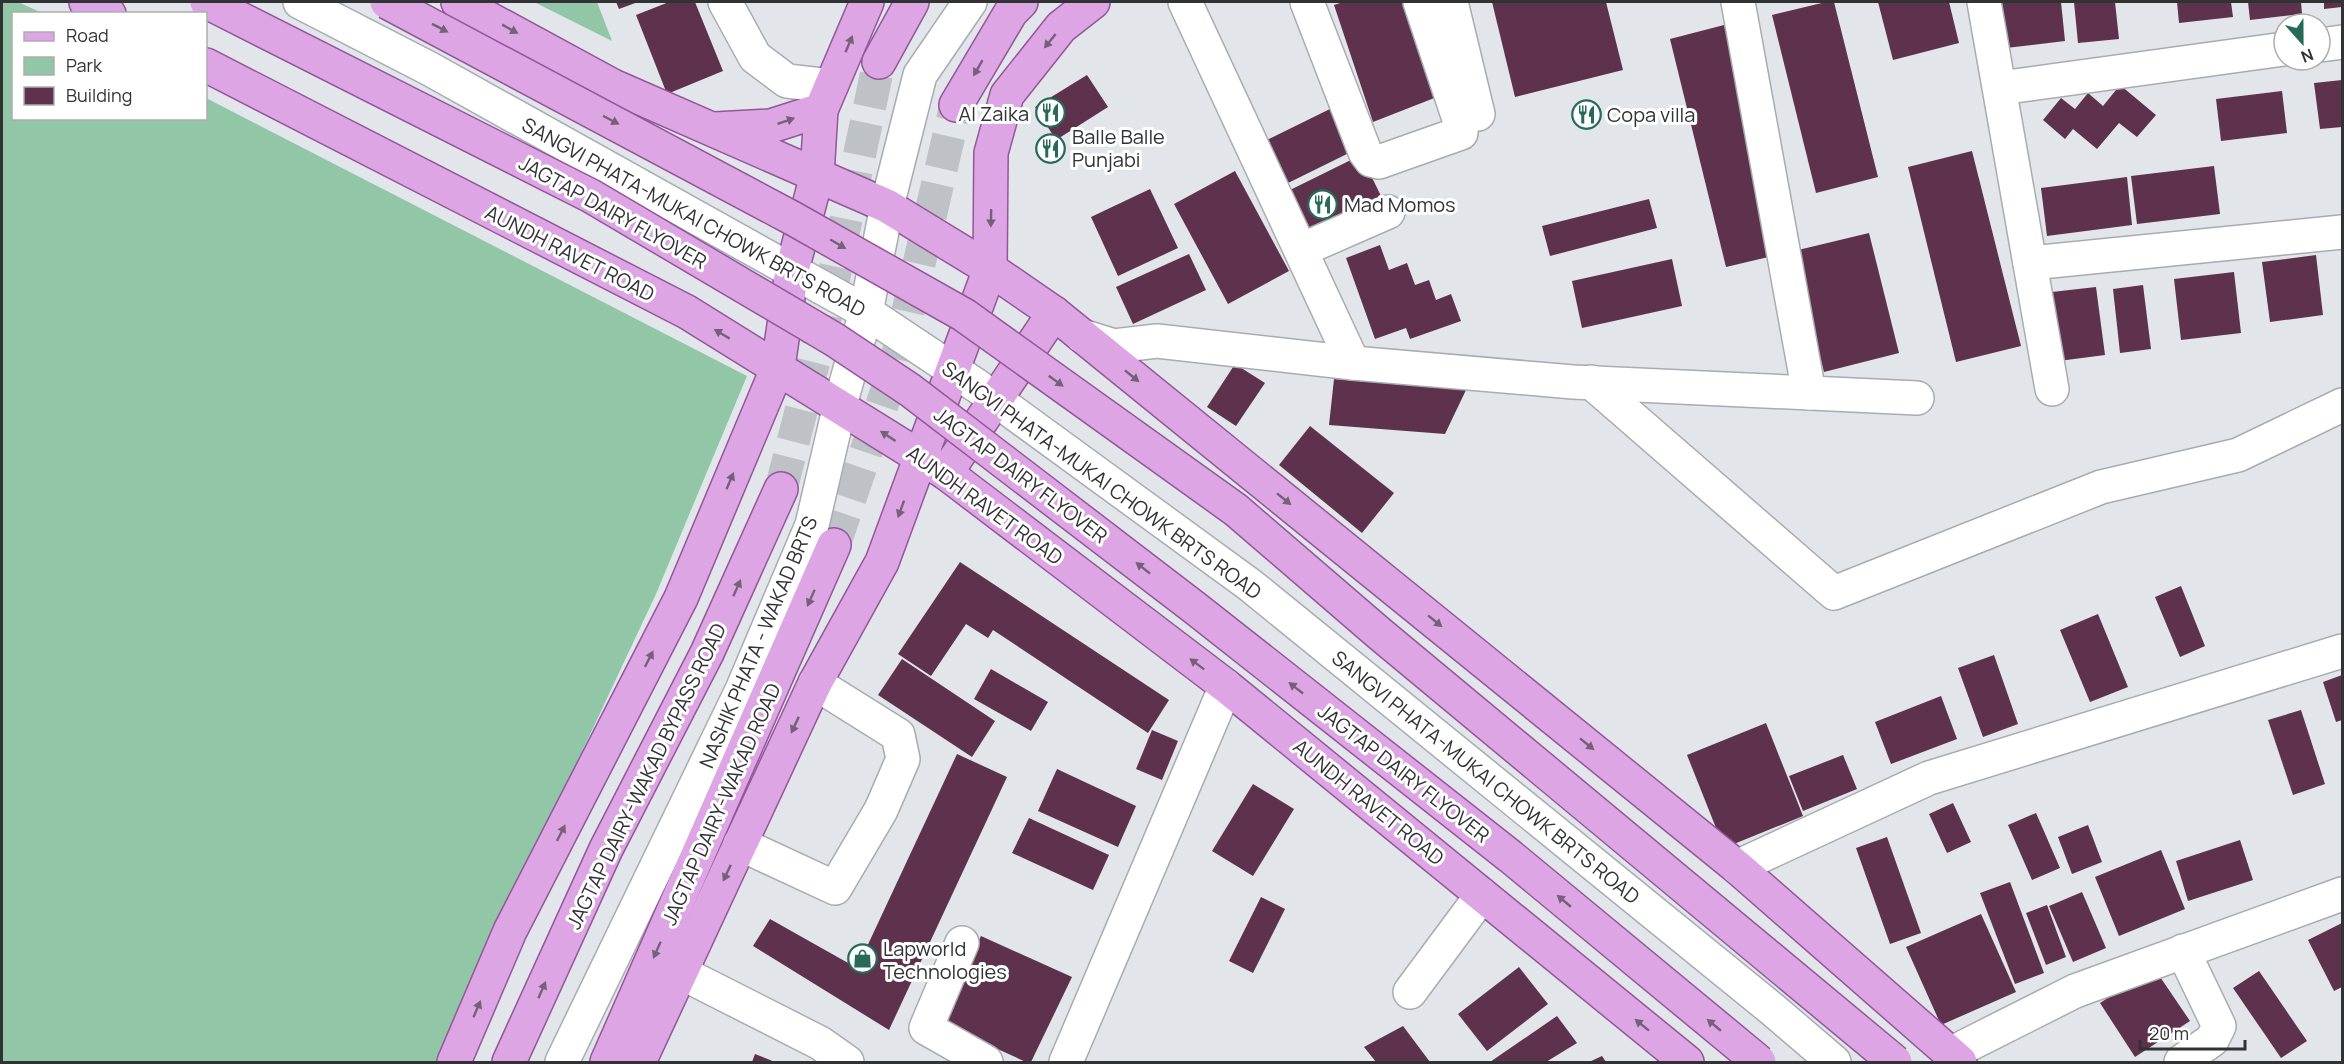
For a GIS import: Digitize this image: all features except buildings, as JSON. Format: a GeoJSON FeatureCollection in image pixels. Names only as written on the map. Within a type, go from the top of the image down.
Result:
{"type":"FeatureCollection","features":[{"type":"Feature","properties":{"kind":"main road"},"geometry":{"type":"LineString","coordinates":[[86,2],[105,12]]}},
{"type":"Feature","properties":{"kind":"main road","name":"JAGTAP DAIRY FLYOVER"},"geometry":{"type":"LineString","coordinates":[[207,2],[591,196],[835,340],[910,390],[1195,608],[1483,835],[1759,1062]]}},
{"type":"Feature","properties":{"kind":"main road"},"geometry":{"type":"LineString","coordinates":[[387,2],[794,219],[972,321],[1236,510],[1380,634],[1895,1062]]}},
{"type":"Feature","properties":{"kind":"main road"},"geometry":{"type":"LineString","coordinates":[[458,2],[613,86],[708,130],[887,207],[990,269],[1054,313],[1737,867],[1955,1058]]}},
{"type":"Feature","properties":{"kind":"main road"},"geometry":{"type":"LineString","coordinates":[[454,1062],[510,931],[681,598],[778,367],[792,270],[817,175],[826,98],[867,2]]}},
{"type":"Feature","properties":{"kind":"main road"},"geometry":{"type":"LineString","coordinates":[[879,63],[912,2]]}},
{"type":"Feature","properties":{"kind":"main road"},"geometry":{"type":"LineString","coordinates":[[956,105],[1011,12],[1021,2]]}},
{"type":"Feature","properties":{"kind":"main road"},"geometry":{"type":"LineString","coordinates":[[933,465],[951,370],[990,269],[991,153],[1007,95],[1061,27],[1093,2]]}},
{"type":"Feature","properties":{"kind":"main road","name":"AUNDH RAVET ROAD"},"geometry":{"type":"LineString","coordinates":[[207,66],[687,312],[840,405],[933,465],[1226,686],[1687,1062]]}},
{"type":"Feature","properties":{"kind":"main road"},"geometry":{"type":"LineString","coordinates":[[708,130],[771,126],[826,98]]}},
{"type":"Feature","properties":{"kind":"main road"},"geometry":{"type":"LineString","coordinates":[[933,465],[996,399],[1054,313]]}},
{"type":"Feature","properties":{"kind":"main road","name":"JAGTAP DAIRY-WAKAD ROAD"},"geometry":{"type":"LineString","coordinates":[[639,1062],[815,683],[933,465]]}},
{"type":"Feature","properties":{"kind":"main road","name":"JAGTAP DAIRY-WAKAD BYPASS ROAD"},"geometry":{"type":"LineString","coordinates":[[509,1062],[606,849],[707,653],[781,489]]}},
{"type":"Feature","properties":{"kind":"main road","name":"JAGTAP DAIRY-WAKAD ROAD"},"geometry":{"type":"LineString","coordinates":[[607,1062],[834,545]]}},
{"type":"Feature","properties":{"kind":"street","name":"SANGVI PHATA-MUKAI CHOWK BRTS ROAD"},"geometry":{"type":"LineString","coordinates":[[300,2],[430,69],[866,312],[996,399],[1250,585],[1834,1062]]}},
{"type":"Feature","properties":{"kind":"street"},"geometry":{"type":"LineString","coordinates":[[725,2],[755,57],[787,81],[826,98]]}},
{"type":"Feature","properties":{"kind":"street","name":"NASHIK PHATA - WAKAD BRTS"},"geometry":{"type":"LineString","coordinates":[[562,1062],[742,690],[812,525],[840,405],[866,312],[887,207],[920,75],[970,2]]}},
{"type":"Feature","properties":{"kind":"street"},"geometry":{"type":"LineString","coordinates":[[1185,2],[1353,363]]}},
{"type":"Feature","properties":{"kind":"street"},"geometry":{"type":"LineString","coordinates":[[1307,2],[1365,152],[1371,160],[1379,162],[1461,133],[1461,125],[1420,2]]}},
{"type":"Feature","properties":{"kind":"street"},"geometry":{"type":"LineString","coordinates":[[1451,2],[1482,134]]}},
{"type":"Feature","properties":{"kind":"street"},"geometry":{"type":"LineString","coordinates":[[1984,2],[2052,389]]}},
{"type":"Feature","properties":{"kind":"street"},"geometry":{"type":"LineString","coordinates":[[1739,8],[1809,393]]}},
{"type":"Feature","properties":{"kind":"street"},"geometry":{"type":"LineString","coordinates":[[2000,88],[2272,52]]}},
{"type":"Feature","properties":{"kind":"street"},"geometry":{"type":"LineString","coordinates":[[1301,250],[1388,212]]}},
{"type":"Feature","properties":{"kind":"street"},"geometry":{"type":"LineString","coordinates":[[2030,263],[2343,232]]}},
{"type":"Feature","properties":{"kind":"street"},"geometry":{"type":"LineString","coordinates":[[1082,336],[1114,346],[1157,341],[1353,363],[1591,382],[1917,398]]}},
{"type":"Feature","properties":{"kind":"street"},"geometry":{"type":"LineString","coordinates":[[1591,382],[1834,593],[2101,487],[2238,455],[2343,405]]}},
{"type":"Feature","properties":{"kind":"street"},"geometry":{"type":"LineString","coordinates":[[1737,867],[1929,778],[2343,651]]}},
{"type":"Feature","properties":{"kind":"street"},"geometry":{"type":"LineString","coordinates":[[740,844],[835,888],[881,810],[903,759],[898,735],[815,683]]}},
{"type":"Feature","properties":{"kind":"street"},"geometry":{"type":"LineString","coordinates":[[1066,1062],[1226,686]]}},
{"type":"Feature","properties":{"kind":"street"},"geometry":{"type":"LineString","coordinates":[[1955,1058],[2075,991],[2343,894]]}},
{"type":"Feature","properties":{"kind":"street"},"geometry":{"type":"LineString","coordinates":[[1410,992],[1482,895]]}},
{"type":"Feature","properties":{"kind":"street"},"geometry":{"type":"LineString","coordinates":[[962,943],[926,1028],[986,1062]]}},
{"type":"Feature","properties":{"kind":"street"},"geometry":{"type":"LineString","coordinates":[[2181,1062],[2212,1040],[2219,1026],[2183,951]]}},
{"type":"Feature","properties":{"kind":"street"},"geometry":{"type":"LineString","coordinates":[[680,972],[820,1043],[847,1062]]}},
{"type":"Feature","properties":{"kind":"green space"},"geometry":{"type":"Polygon","coordinates":[[[2,2],[18,2],[40,12],[12,12],[12,120],[207,120],[207,99],[747,376],[656,594],[436,1062],[2,1062],[2,2]]]}},
{"type":"Feature","properties":{"kind":"green space"},"geometry":{"type":"Polygon","coordinates":[[[534,2],[597,2],[612,41],[534,2]]]}},
{"type":"Feature","properties":{"kind":"tunnel"},"geometry":{"type":"LineString","coordinates":[[781,489],[827,310],[879,62]]}},
{"type":"Feature","properties":{"kind":"tunnel"},"geometry":{"type":"LineString","coordinates":[[834,545],[895,367],[956,105]]}},
{"type":"Feature","properties":{"kind":"place","name":"Al Zaika"},"geometry":{"type":"Point","coordinates":[1050,113]}},
{"type":"Feature","properties":{"kind":"place","name":"Copa villa"},"geometry":{"type":"Point","coordinates":[1586,114]}},
{"type":"Feature","properties":{"kind":"place","name":"Balle Balle Punjabi"},"geometry":{"type":"Point","coordinates":[1051,148]}},
{"type":"Feature","properties":{"kind":"place","name":"Mad Momos"},"geometry":{"type":"Point","coordinates":[1323,204]}},
{"type":"Feature","properties":{"kind":"place","name":"Lapworld Technologies"},"geometry":{"type":"Point","coordinates":[862,959]}}]}
